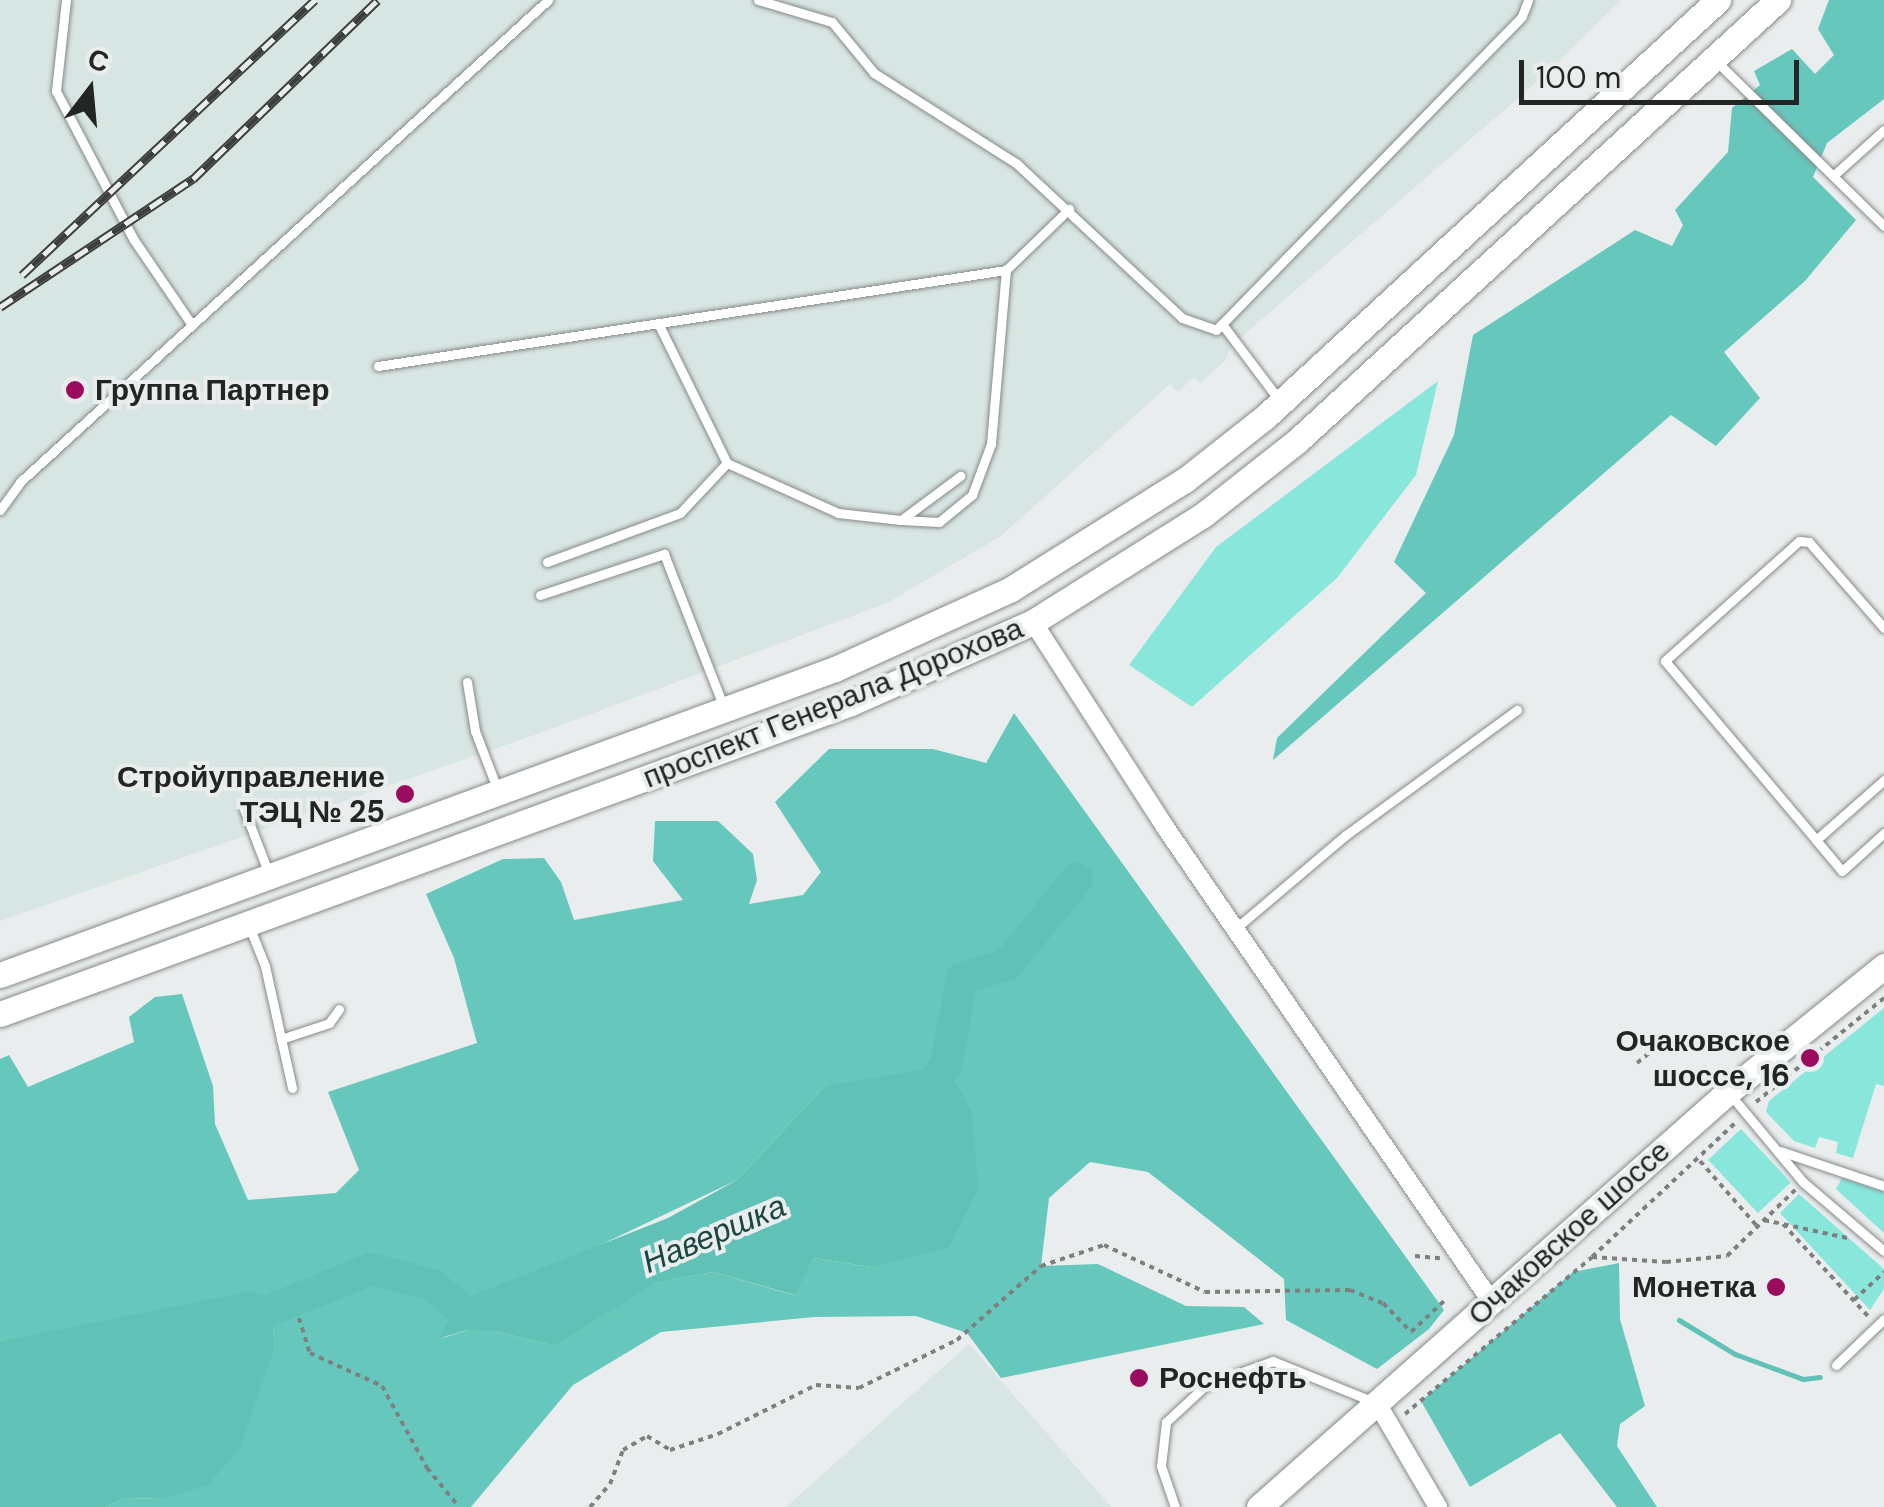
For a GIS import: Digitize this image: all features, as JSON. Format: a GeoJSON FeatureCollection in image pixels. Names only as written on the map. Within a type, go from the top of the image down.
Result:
{"type":"FeatureCollection","features":[{"type":"Feature","properties":{"kind":"main road","name":"проспект Генерала Дорохова"},"geometry":{"type":"LineString","coordinates":[[0,975],[725,710],[923,632],[1012,588],[1184,480],[1281,402],[1718,0]]}},
{"type":"Feature","properties":{"kind":"main road","name":"проспект Генерала Дорохова"},"geometry":{"type":"LineString","coordinates":[[0,1014],[834,709],[1033,622],[1203,515],[1297,441],[1778,0]]}},
{"type":"Feature","properties":{"kind":"main road","name":"Очаковское шоссе"},"geometry":{"type":"LineString","coordinates":[[1260,1507],[1491,1301],[1737,1101],[1884,966]]}},
{"type":"Feature","properties":{"kind":"street"},"geometry":{"type":"LineString","coordinates":[[1033,622],[1235,929],[1491,1301]]}},
{"type":"Feature","properties":{"kind":"street"},"geometry":{"type":"LineString","coordinates":[[1377,1404],[1438,1507]]}},
{"type":"Feature","properties":{"kind":"lane"},"geometry":{"type":"LineString","coordinates":[[66,0],[56,91],[134,240],[192,325]]}},
{"type":"Feature","properties":{"kind":"lane"},"geometry":{"type":"LineString","coordinates":[[0,510],[20,482],[548,0]]}},
{"type":"Feature","properties":{"kind":"lane"},"geometry":{"type":"LineString","coordinates":[[758,0],[832,22],[874,73],[1016,163],[1069,208],[1182,318],[1216,330],[1522,16],[1528,0]]}},
{"type":"Feature","properties":{"kind":"lane"},"geometry":{"type":"LineString","coordinates":[[1714,59],[1884,226]]}},
{"type":"Feature","properties":{"kind":"lane"},"geometry":{"type":"LineString","coordinates":[[1834,176],[1884,130]]}},
{"type":"Feature","properties":{"kind":"lane"},"geometry":{"type":"LineString","coordinates":[[378,366],[1006,270],[1069,208]]}},
{"type":"Feature","properties":{"kind":"lane"},"geometry":{"type":"LineString","coordinates":[[658,323],[728,463],[838,513],[938,522],[972,495],[991,444],[1006,270]]}},
{"type":"Feature","properties":{"kind":"lane"},"geometry":{"type":"LineString","coordinates":[[1222,324],[1281,402]]}},
{"type":"Feature","properties":{"kind":"lane"},"geometry":{"type":"LineString","coordinates":[[547,562],[680,512],[728,463]]}},
{"type":"Feature","properties":{"kind":"lane"},"geometry":{"type":"LineString","coordinates":[[901,520],[960,476]]}},
{"type":"Feature","properties":{"kind":"lane"},"geometry":{"type":"LineString","coordinates":[[1884,628],[1809,542],[1798,541],[1664,660],[1842,871],[1884,833]]}},
{"type":"Feature","properties":{"kind":"lane"},"geometry":{"type":"LineString","coordinates":[[540,596],[664,554],[725,710]]}},
{"type":"Feature","properties":{"kind":"lane"},"geometry":{"type":"LineString","coordinates":[[467,682],[475,731],[499,794]]}},
{"type":"Feature","properties":{"kind":"lane"},"geometry":{"type":"LineString","coordinates":[[1235,929],[1346,835],[1517,710]]}},
{"type":"Feature","properties":{"kind":"lane"},"geometry":{"type":"LineString","coordinates":[[1816,840],[1884,780]]}},
{"type":"Feature","properties":{"kind":"lane"},"geometry":{"type":"LineString","coordinates":[[244,809],[270,876]]}},
{"type":"Feature","properties":{"kind":"lane"},"geometry":{"type":"LineString","coordinates":[[248,924],[292,1088]]}},
{"type":"Feature","properties":{"kind":"lane"},"geometry":{"type":"LineString","coordinates":[[281,1038],[328,1023],[339,1010]]}},
{"type":"Feature","properties":{"kind":"lane"},"geometry":{"type":"LineString","coordinates":[[1737,1101],[1777,1150],[1880,1247]]}},
{"type":"Feature","properties":{"kind":"lane"},"geometry":{"type":"LineString","coordinates":[[1777,1150],[1884,1186]]}},
{"type":"Feature","properties":{"kind":"lane"},"geometry":{"type":"LineString","coordinates":[[1836,1364],[1881,1323]]}},
{"type":"Feature","properties":{"kind":"lane"},"geometry":{"type":"LineString","coordinates":[[1175,1507],[1162,1466],[1166,1422],[1206,1385],[1273,1361],[1377,1404]]}},
{"type":"Feature","properties":{"kind":"path"},"geometry":{"type":"LineString","coordinates":[[1390,1426],[1592,1257],[1700,1160],[1737,1101],[1884,998]]}},
{"type":"Feature","properties":{"kind":"path"},"geometry":{"type":"LineString","coordinates":[[1637,1063],[1668,1039]]}},
{"type":"Feature","properties":{"kind":"path"},"geometry":{"type":"LineString","coordinates":[[1700,1160],[1757,1227]]}},
{"type":"Feature","properties":{"kind":"path"},"geometry":{"type":"LineString","coordinates":[[1592,1257],[1666,1262],[1727,1256],[1795,1190]]}},
{"type":"Feature","properties":{"kind":"path"},"geometry":{"type":"LineString","coordinates":[[1764,1220],[1880,1247]]}},
{"type":"Feature","properties":{"kind":"path"},"geometry":{"type":"LineString","coordinates":[[1783,1224],[1854,1300],[1881,1323]]}},
{"type":"Feature","properties":{"kind":"path"},"geometry":{"type":"LineString","coordinates":[[590,1507],[610,1484],[623,1450],[646,1436],[670,1450],[718,1434],[816,1385],[858,1388],[957,1340],[1041,1266],[1104,1245],[1205,1292],[1350,1290],[1382,1303],[1411,1332],[1446,1300]]}},
{"type":"Feature","properties":{"kind":"path"},"geometry":{"type":"LineString","coordinates":[[1854,1300],[1884,1272]]}},
{"type":"Feature","properties":{"kind":"path"},"geometry":{"type":"LineString","coordinates":[[299,1318],[310,1352],[382,1386],[426,1468],[459,1507]]}},
{"type":"Feature","properties":{"kind":"shaded area"},"geometry":{"type":"Polygon","coordinates":[[[0,0],[1621,0],[1546,74],[1231,346],[1225,361],[1200,383],[1194,377],[1178,392],[1170,384],[1001,536],[887,603],[543,732],[0,921],[0,0]]]}},
{"type":"Feature","properties":{"kind":"shaded area"},"geometry":{"type":"Polygon","coordinates":[[[1829,0],[1884,0],[1884,99],[1827,143],[1813,177],[1856,220],[1805,281],[1724,352],[1760,398],[1716,446],[1671,415],[1273,760],[1277,738],[1426,593],[1394,562],[1454,435],[1473,335],[1635,230],[1672,246],[1683,225],[1675,210],[1728,152],[1732,108],[1760,85],[1754,71],[1792,49],[1815,74],[1834,55],[1818,29],[1829,0]]]}},
{"type":"Feature","properties":{"kind":"shaded area"},"geometry":{"type":"Polygon","coordinates":[[[1438,381],[1416,475],[1337,578],[1192,707],[1129,665],[1216,547],[1438,381]]]}},
{"type":"Feature","properties":{"kind":"shaded area"},"geometry":{"type":"Polygon","coordinates":[[[1014,713],[1444,1310],[1429,1329],[1377,1369],[1286,1320],[1284,1279],[1148,1172],[1090,1162],[1049,1198],[1041,1266],[1098,1264],[1186,1306],[1244,1307],[1264,1324],[1001,1378],[967,1333],[916,1316],[814,1317],[661,1332],[573,1385],[471,1507],[105,1507],[125,1498],[164,1499],[275,1348],[270,1298],[0,1341],[0,1059],[9,1055],[28,1087],[134,1042],[129,1017],[155,997],[182,994],[213,1086],[215,1124],[248,1200],[336,1193],[359,1170],[328,1092],[477,1043],[454,958],[426,894],[503,859],[544,858],[561,882],[574,920],[683,900],[653,861],[655,821],[718,821],[753,854],[757,880],[749,904],[803,895],[821,872],[775,802],[829,749],[933,749],[986,763],[1014,713]],[[825,1086],[737,1180],[575,1257],[442,1338],[478,1327],[555,1346],[654,1283],[713,1272],[794,1295],[814,1258],[871,1267],[825,1086]]]}},
{"type":"Feature","properties":{"kind":"shaded area"},"geometry":{"type":"Polygon","coordinates":[[[1884,1008],[1884,1086],[1876,1084],[1853,1158],[1836,1153],[1838,1142],[1819,1137],[1815,1148],[1794,1141],[1766,1112],[1769,1101],[1884,1008]]]}},
{"type":"Feature","properties":{"kind":"shaded area"},"geometry":{"type":"Polygon","coordinates":[[[1741,1129],[1791,1182],[1758,1213],[1708,1160],[1741,1129]]]}},
{"type":"Feature","properties":{"kind":"shaded area"},"geometry":{"type":"Polygon","coordinates":[[[1842,1178],[1884,1192],[1884,1233],[1836,1189],[1842,1178]]]}},
{"type":"Feature","properties":{"kind":"shaded area"},"geometry":{"type":"Polygon","coordinates":[[[1799,1194],[1884,1269],[1884,1289],[1870,1310],[1780,1213],[1799,1194]]]}},
{"type":"Feature","properties":{"kind":"shaded area"},"geometry":{"type":"Polygon","coordinates":[[[1619,1263],[1620,1319],[1645,1406],[1620,1424],[1617,1446],[1657,1507],[1617,1507],[1560,1433],[1470,1487],[1421,1401],[1573,1272],[1619,1263]]]}},
{"type":"Feature","properties":{"kind":"shaded area"},"geometry":{"type":"Polygon","coordinates":[[[969,1344],[1111,1507],[786,1507],[969,1344]]]}},
{"type":"Feature","properties":{"kind":"water"},"geometry":{"type":"Polygon","coordinates":[[[946,1066],[972,1112],[978,1189],[949,1247],[871,1267],[814,1258],[795,1295],[713,1272],[655,1283],[555,1346],[478,1327],[440,1338],[458,1301],[668,1218],[737,1180],[825,1086],[946,1066]]]}},
{"type":"Feature","properties":{"kind":"water"},"geometry":{"type":"Polygon","coordinates":[[[251,1291],[270,1298],[275,1347],[238,1452],[207,1485],[164,1499],[125,1498],[105,1507],[0,1507],[0,1341],[251,1291]]]}},
{"type":"Feature","properties":{"kind":"waterway","name":"Навершка"},"geometry":{"type":"LineString","coordinates":[[920,1101],[946,1066],[962,978],[1007,965],[1077,879]]}},
{"type":"Feature","properties":{"kind":"waterway","name":"Навершка"},"geometry":{"type":"LineString","coordinates":[[234,1325],[371,1269],[433,1285],[466,1314],[495,1315]]}},
{"type":"Feature","properties":{"kind":"waterway"},"geometry":{"type":"LineString","coordinates":[[1679,1320],[1735,1354],[1803,1379],[1820,1377]]}},
{"type":"Feature","properties":{"kind":"railway"},"geometry":{"type":"LineString","coordinates":[[22,275],[315,0]]}},
{"type":"Feature","properties":{"kind":"railway"},"geometry":{"type":"LineString","coordinates":[[0,307],[193,179],[378,0]]}},
{"type":"Feature","properties":{"kind":"place","name":"Группа Партнер"},"geometry":{"type":"Point","coordinates":[75,390]}},
{"type":"Feature","properties":{"kind":"place","name":"Стройуправление ТЭЦ № 25"},"geometry":{"type":"Point","coordinates":[405,794]}},
{"type":"Feature","properties":{"kind":"place","name":"Очаковское шоссе, 16"},"geometry":{"type":"Point","coordinates":[1810,1058]}},
{"type":"Feature","properties":{"kind":"place","name":"Монетка"},"geometry":{"type":"Point","coordinates":[1776,1287]}},
{"type":"Feature","properties":{"kind":"place","name":"Роснефть"},"geometry":{"type":"Point","coordinates":[1139,1378]}}]}
